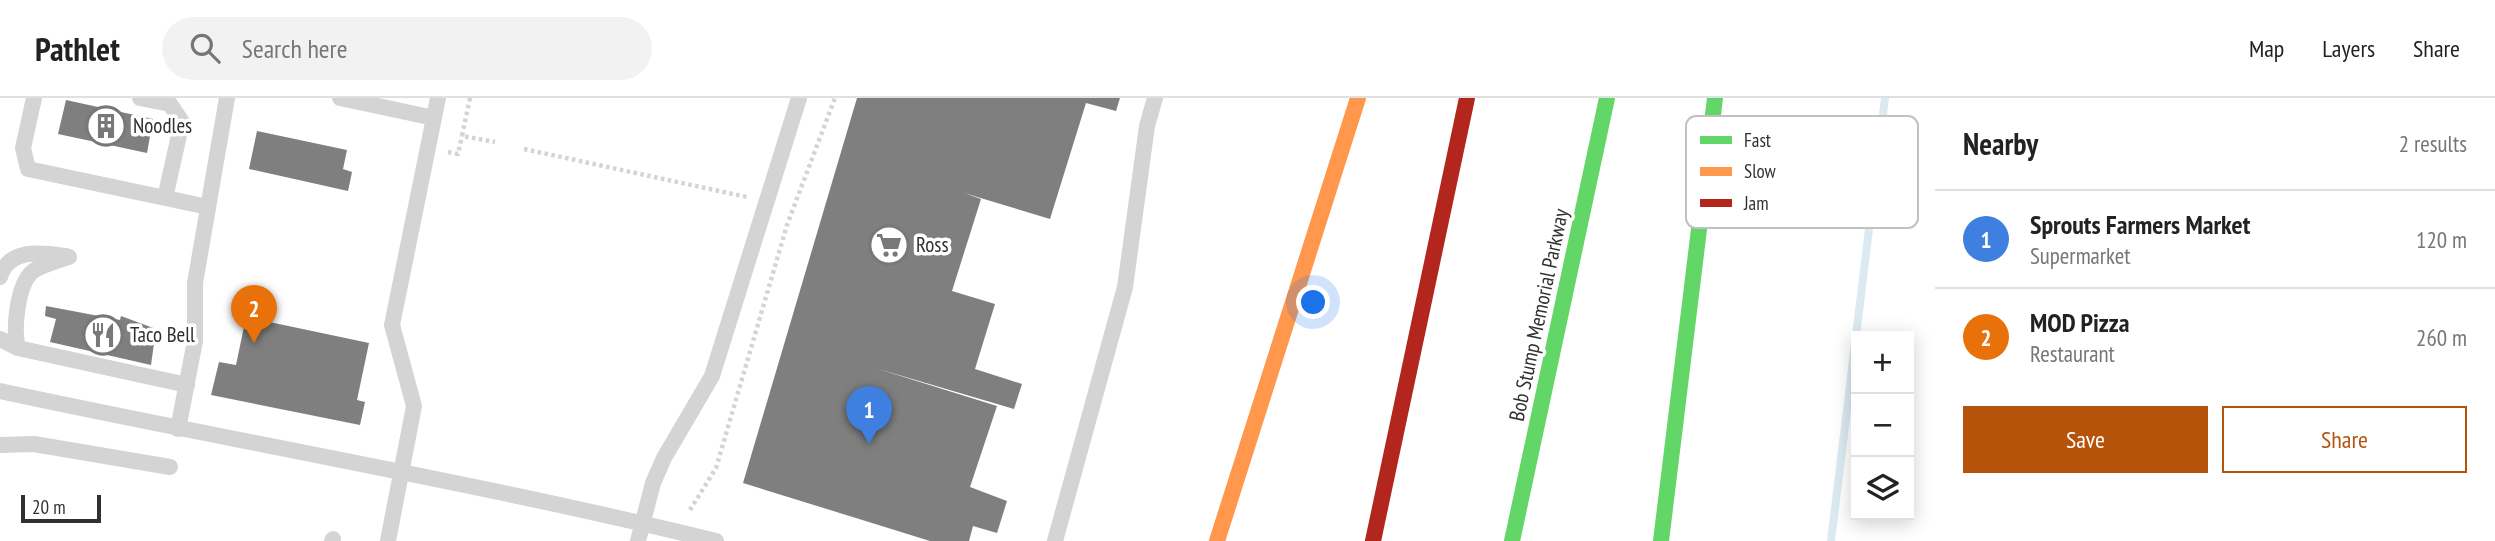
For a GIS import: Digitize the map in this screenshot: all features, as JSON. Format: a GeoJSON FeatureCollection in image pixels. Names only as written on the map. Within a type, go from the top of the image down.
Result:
{"type":"FeatureCollection","features":[{"type":"Feature","properties":{"kind":"highway"},"geometry":{"type":"LineString","coordinates":[[1217,541],[1358,98]]}},
{"type":"Feature","properties":{"kind":"highway"},"geometry":{"type":"LineString","coordinates":[[1373,541],[1467,98]]}},
{"type":"Feature","properties":{"kind":"highway","name":"Bob Stump Memorial Parkway"},"geometry":{"type":"LineString","coordinates":[[1512,541],[1606,98]]}},
{"type":"Feature","properties":{"kind":"highway"},"geometry":{"type":"LineString","coordinates":[[1714,116],[1716,98]]}},
{"type":"Feature","properties":{"kind":"highway"},"geometry":{"type":"LineString","coordinates":[[1661,541],[1700,228]]}},
{"type":"Feature","properties":{"kind":"lane"},"geometry":{"type":"LineString","coordinates":[[34,98],[23,148],[28,169],[208,207]]}},
{"type":"Feature","properties":{"kind":"lane"},"geometry":{"type":"LineString","coordinates":[[140,98],[170,104],[181,122],[165,198]]}},
{"type":"Feature","properties":{"kind":"lane"},"geometry":{"type":"LineString","coordinates":[[178,429],[195,341],[195,284],[227,98]]}},
{"type":"Feature","properties":{"kind":"lane"},"geometry":{"type":"LineString","coordinates":[[340,98],[434,117]]}},
{"type":"Feature","properties":{"kind":"lane"},"geometry":{"type":"LineString","coordinates":[[388,541],[415,406],[392,325],[438,98]]}},
{"type":"Feature","properties":{"kind":"lane"},"geometry":{"type":"LineString","coordinates":[[638,541],[664,458],[712,376],[799,98]]}},
{"type":"Feature","properties":{"kind":"lane"},"geometry":{"type":"LineString","coordinates":[[1055,541],[1125,288],[1147,126],[1155,98]]}},
{"type":"Feature","properties":{"kind":"lane"},"geometry":{"type":"LineString","coordinates":[[0,277],[6,265],[29,251],[69,257],[33,271],[25,281],[14,331],[18,348]]}},
{"type":"Feature","properties":{"kind":"lane"},"geometry":{"type":"LineString","coordinates":[[0,339],[18,348],[187,385]]}},
{"type":"Feature","properties":{"kind":"lane"},"geometry":{"type":"LineString","coordinates":[[0,391],[178,429],[403,471],[716,541]]}},
{"type":"Feature","properties":{"kind":"lane"},"geometry":{"type":"LineString","coordinates":[[0,436],[34,435],[101,448],[119,457]]}},
{"type":"Feature","properties":{"kind":"lane"},"geometry":{"type":"LineString","coordinates":[[0,445],[34,444],[170,467]]}},
{"type":"Feature","properties":{"kind":"path"},"geometry":{"type":"LineString","coordinates":[[444,151],[458,154],[470,98]]}},
{"type":"Feature","properties":{"kind":"path"},"geometry":{"type":"LineString","coordinates":[[690,510],[716,468],[787,225],[835,98]]}},
{"type":"Feature","properties":{"kind":"path"},"geometry":{"type":"LineString","coordinates":[[462,136],[495,142]]}},
{"type":"Feature","properties":{"kind":"path"},"geometry":{"type":"LineString","coordinates":[[524,149],[751,198]]}},
{"type":"Feature","properties":{"kind":"building"},"geometry":{"type":"Polygon","coordinates":[[[857,98],[1120,98],[1116,111],[1086,103],[1050,219],[964,193],[981,199],[952,291],[995,304],[975,369],[1022,384],[1014,409],[875,368],[997,406],[970,487],[1007,501],[997,533],[973,526],[969,541],[930,541],[743,483],[857,98]]]}},
{"type":"Feature","properties":{"kind":"building","name":"Noodles"},"geometry":{"type":"Polygon","coordinates":[[[66,100],[153,119],[147,153],[58,134],[66,100]]]}},
{"type":"Feature","properties":{"kind":"building"},"geometry":{"type":"Polygon","coordinates":[[[257,131],[347,150],[343,169],[352,172],[348,191],[249,169],[257,131]]]}},
{"type":"Feature","properties":{"kind":"building","name":"Taco Bell"},"geometry":{"type":"Polygon","coordinates":[[[46,306],[120,320],[121,316],[156,329],[151,365],[50,342],[56,319],[45,316],[46,306]]]}},
{"type":"Feature","properties":{"kind":"building"},"geometry":{"type":"Polygon","coordinates":[[[246,317],[369,343],[357,400],[365,402],[360,425],[211,395],[219,362],[236,365],[246,317]]]}},
{"type":"Feature","properties":{"kind":"waterway"},"geometry":{"type":"LineString","coordinates":[[1883,116],[1885,98]]}},
{"type":"Feature","properties":{"kind":"waterway"},"geometry":{"type":"LineString","coordinates":[[1831,541],[1869,228]]}},
{"type":"Feature","properties":{"kind":"traffic: fast"},"geometry":{"type":"LineString","coordinates":[[1512,541],[1607,98]]}},
{"type":"Feature","properties":{"kind":"traffic: fast"},"geometry":{"type":"LineString","coordinates":[[1713,116],[1715,98]]}},
{"type":"Feature","properties":{"kind":"traffic: fast"},"geometry":{"type":"LineString","coordinates":[[1661,541],[1699,228]]}},
{"type":"Feature","properties":{"kind":"traffic: slow"},"geometry":{"type":"LineString","coordinates":[[1217,541],[1358,98]]}},
{"type":"Feature","properties":{"kind":"traffic: jam"},"geometry":{"type":"LineString","coordinates":[[1373,541],[1467,98]]}},
{"type":"Feature","properties":{"kind":"place","name":"Noodles"},"geometry":{"type":"Point","coordinates":[106,126]}},
{"type":"Feature","properties":{"kind":"place","name":"Ross"},"geometry":{"type":"Point","coordinates":[889,245]}},
{"type":"Feature","properties":{"kind":"place","name":"Taco Bell"},"geometry":{"type":"Point","coordinates":[103,335]}},
{"type":"Feature","properties":{"kind":"place","name":"MOD Pizza"},"geometry":{"type":"Point","coordinates":[254,343]}},
{"type":"Feature","properties":{"kind":"place","name":"Sprouts Farmers Market"},"geometry":{"type":"Point","coordinates":[869,444]}}]}
